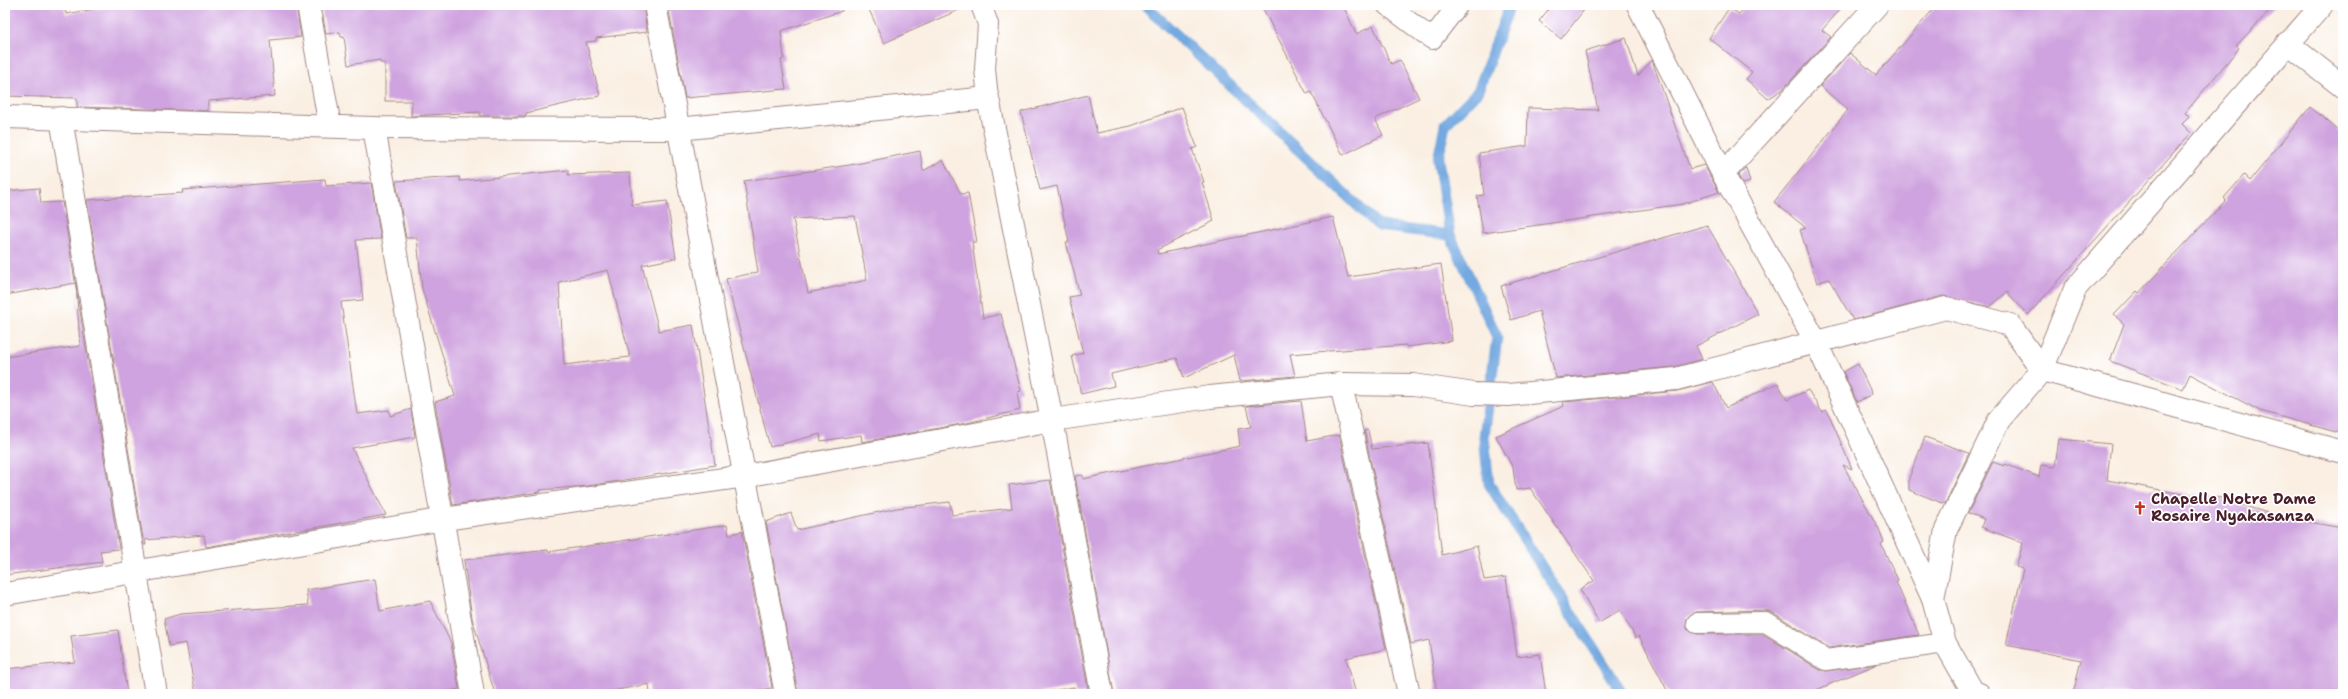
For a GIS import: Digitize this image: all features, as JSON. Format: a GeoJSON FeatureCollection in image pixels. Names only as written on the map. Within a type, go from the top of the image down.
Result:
{"type":"FeatureCollection","features":[{"type":"Feature","properties":{"kind":"street"},"geometry":{"type":"LineString","coordinates":[[308,5],[330,126]]}},
{"type":"Feature","properties":{"kind":"street"},"geometry":{"type":"LineString","coordinates":[[654,5],[786,694]]}},
{"type":"Feature","properties":{"kind":"street"},"geometry":{"type":"LineString","coordinates":[[1638,5],[1723,174],[1816,342],[1933,599],[1945,643],[1974,692],[1979,694]]}},
{"type":"Feature","properties":{"kind":"street"},"geometry":{"type":"LineString","coordinates":[[1723,174],[1878,5]]}},
{"type":"Feature","properties":{"kind":"street"},"geometry":{"type":"LineString","coordinates":[[1933,599],[1946,530],[1999,420],[2042,370],[2075,289],[2287,43],[2322,5]]}},
{"type":"Feature","properties":{"kind":"street"},"geometry":{"type":"LineString","coordinates":[[2287,43],[2343,87]]}},
{"type":"Feature","properties":{"kind":"street"},"geometry":{"type":"LineString","coordinates":[[5,117],[374,128],[678,129],[988,98],[1052,420],[1102,694]]}},
{"type":"Feature","properties":{"kind":"street"},"geometry":{"type":"LineString","coordinates":[[61,118],[156,694]]}},
{"type":"Feature","properties":{"kind":"street"},"geometry":{"type":"LineString","coordinates":[[374,128],[444,519],[473,694]]}},
{"type":"Feature","properties":{"kind":"street"},"geometry":{"type":"LineString","coordinates":[[5,594],[444,519],[745,476],[1052,420],[1210,397],[1341,384],[1412,385],[1474,394],[1508,395],[1676,379],[1946,308],[2010,325],[2042,370],[2343,452]]}},
{"type":"Feature","properties":{"kind":"street"},"geometry":{"type":"LineString","coordinates":[[1341,384],[1409,694]]}},
{"type":"Feature","properties":{"kind":"lane"},"geometry":{"type":"LineString","coordinates":[[981,5],[988,24],[985,69],[988,98]]}},
{"type":"Feature","properties":{"kind":"lane"},"geometry":{"type":"LineString","coordinates":[[1387,5],[1432,39],[1458,5]]}},
{"type":"Feature","properties":{"kind":"lane"},"geometry":{"type":"LineString","coordinates":[[1697,623],[1766,622],[1826,660],[1945,643]]}},
{"type":"Feature","properties":{"kind":"building"},"geometry":{"type":"Polygon","coordinates":[[[5,5],[64,5],[66,14],[116,5],[296,5],[301,37],[270,40],[275,96],[208,101],[208,111],[77,107],[77,98],[5,96],[5,5]]]}},
{"type":"Feature","properties":{"kind":"building"},"geometry":{"type":"Polygon","coordinates":[[[321,5],[643,5],[647,32],[596,38],[596,41],[586,42],[600,96],[526,113],[526,116],[480,116],[480,112],[411,116],[412,101],[385,101],[385,63],[380,63],[380,60],[348,65],[344,37],[341,37],[340,32],[326,34],[321,5]]]}},
{"type":"Feature","properties":{"kind":"building"},"geometry":{"type":"Polygon","coordinates":[[[668,5],[841,5],[842,11],[781,31],[784,59],[781,60],[786,89],[685,98],[668,5]]]}},
{"type":"Feature","properties":{"kind":"building"},"geometry":{"type":"Polygon","coordinates":[[[867,5],[970,5],[884,43],[867,5]]]}},
{"type":"Feature","properties":{"kind":"building"},"geometry":{"type":"Polygon","coordinates":[[[1261,5],[1343,5],[1356,34],[1373,26],[1391,64],[1400,60],[1419,98],[1375,119],[1383,135],[1343,155],[1311,92],[1307,94],[1261,5]]]}},
{"type":"Feature","properties":{"kind":"building"},"geometry":{"type":"Polygon","coordinates":[[[1552,5],[1588,5],[1561,39],[1539,21],[1552,5]]]}},
{"type":"Feature","properties":{"kind":"building"},"geometry":{"type":"Polygon","coordinates":[[[1746,5],[1844,5],[1822,30],[1831,37],[1782,90],[1768,99],[1746,79],[1752,72],[1709,38],[1729,8],[1739,14],[1746,5]]]}},
{"type":"Feature","properties":{"kind":"building"},"geometry":{"type":"Polygon","coordinates":[[[1937,5],[2275,5],[2236,46],[2239,48],[2185,113],[2189,117],[2182,124],[2191,133],[2028,315],[2007,292],[1990,307],[1943,296],[1853,320],[1829,279],[1817,283],[1800,230],[1806,228],[1774,202],[1848,110],[1820,86],[1850,53],[1876,75],[1937,5]]]}},
{"type":"Feature","properties":{"kind":"building"},"geometry":{"type":"Polygon","coordinates":[[[1626,38],[1638,76],[1652,60],[1690,169],[1704,165],[1719,192],[1683,204],[1483,233],[1477,196],[1484,195],[1479,153],[1527,146],[1528,108],[1598,110],[1585,51],[1626,38]]]}},
{"type":"Feature","properties":{"kind":"building"},"geometry":{"type":"Polygon","coordinates":[[[1088,95],[1097,133],[1131,126],[1182,107],[1197,147],[1192,149],[1204,182],[1202,182],[1214,221],[1157,250],[1158,254],[1333,217],[1348,277],[1441,264],[1452,341],[1407,347],[1406,345],[1290,354],[1295,376],[1240,381],[1234,355],[1184,378],[1177,358],[1111,374],[1114,386],[1081,394],[1072,356],[1083,353],[1069,297],[1080,295],[1066,242],[1069,242],[1057,186],[1040,190],[1021,112],[1088,95]]]}},
{"type":"Feature","properties":{"kind":"building"},"geometry":{"type":"Polygon","coordinates":[[[2310,107],[2343,134],[2343,434],[2260,411],[2190,374],[2183,389],[2110,361],[2124,324],[2114,315],[2137,291],[2139,293],[2226,200],[2224,198],[2244,175],[2250,181],[2310,107]]]}},
{"type":"Feature","properties":{"kind":"building"},"geometry":{"type":"Polygon","coordinates":[[[920,151],[923,171],[943,160],[961,194],[968,193],[977,242],[972,242],[983,318],[1001,314],[1021,391],[1017,392],[1020,410],[967,423],[862,442],[861,435],[821,441],[820,434],[770,447],[726,279],[758,272],[744,181],[856,164],[920,151]],[[855,216],[793,219],[808,293],[867,280],[855,216]]]}},
{"type":"Feature","properties":{"kind":"building"},"geometry":{"type":"Polygon","coordinates":[[[1746,168],[1750,182],[1743,184],[1738,176],[1746,168]]]}},
{"type":"Feature","properties":{"kind":"building"},"geometry":{"type":"Polygon","coordinates":[[[568,170],[568,175],[630,173],[632,205],[667,201],[676,258],[642,265],[659,331],[693,325],[715,465],[588,486],[540,490],[540,492],[453,505],[435,402],[455,396],[422,289],[417,238],[406,238],[396,181],[459,177],[460,181],[568,170]],[[608,270],[559,282],[564,365],[630,357],[608,270]]]}},
{"type":"Feature","properties":{"kind":"building"},"geometry":{"type":"Polygon","coordinates":[[[325,179],[326,186],[371,183],[381,239],[356,240],[363,300],[341,302],[357,414],[389,410],[390,416],[411,409],[415,437],[352,448],[386,515],[206,547],[204,535],[145,540],[146,545],[144,545],[87,200],[183,193],[182,190],[325,179]]]}},
{"type":"Feature","properties":{"kind":"building"},"geometry":{"type":"Polygon","coordinates":[[[39,188],[41,203],[62,202],[75,283],[5,295],[5,191],[39,188]]]}},
{"type":"Feature","properties":{"kind":"building"},"geometry":{"type":"Polygon","coordinates":[[[1707,225],[1758,314],[1696,346],[1702,359],[1674,367],[1556,378],[1539,311],[1511,320],[1501,286],[1707,225]]]}},
{"type":"Feature","properties":{"kind":"building"},"geometry":{"type":"Polygon","coordinates":[[[76,290],[119,549],[100,551],[102,562],[5,575],[5,357],[80,346],[76,290]]]}},
{"type":"Feature","properties":{"kind":"building"},"geometry":{"type":"Polygon","coordinates":[[[1858,364],[1872,394],[1857,402],[1843,372],[1858,364]]]}},
{"type":"Feature","properties":{"kind":"building"},"geometry":{"type":"Polygon","coordinates":[[[1713,382],[1726,408],[1778,383],[1787,400],[1808,390],[1822,412],[1827,410],[1852,469],[1843,465],[1879,529],[1884,542],[1881,544],[1898,580],[1896,582],[1919,635],[1829,648],[1772,612],[1766,610],[1696,612],[1687,618],[1687,629],[1697,634],[1763,634],[1820,670],[1827,671],[1877,664],[1807,694],[1669,694],[1639,636],[1636,638],[1620,610],[1599,623],[1580,589],[1594,581],[1530,488],[1516,490],[1513,468],[1496,436],[1564,406],[1563,402],[1677,391],[1713,382]]]}},
{"type":"Feature","properties":{"kind":"building"},"geometry":{"type":"Polygon","coordinates":[[[1301,401],[1307,441],[1339,435],[1386,649],[1346,658],[1356,694],[1114,694],[1075,476],[1083,475],[1083,479],[1240,446],[1238,429],[1251,427],[1246,406],[1301,401]]]}},
{"type":"Feature","properties":{"kind":"building"},"geometry":{"type":"Polygon","coordinates":[[[1368,430],[1372,449],[1428,443],[1442,555],[1477,546],[1484,580],[1506,577],[1517,657],[1540,654],[1546,694],[1437,694],[1429,640],[1411,644],[1364,431],[1368,430]]]}},
{"type":"Feature","properties":{"kind":"building"},"geometry":{"type":"Polygon","coordinates":[[[1925,437],[1969,453],[1945,504],[1909,490],[1909,478],[1925,437]]]}},
{"type":"Feature","properties":{"kind":"building"},"geometry":{"type":"Polygon","coordinates":[[[2059,439],[2111,444],[2107,480],[2193,496],[2194,494],[2235,500],[2235,503],[2284,518],[2343,528],[2343,694],[2073,694],[2081,660],[2006,645],[2023,569],[2016,567],[2023,543],[1981,527],[1984,519],[1968,513],[1993,462],[2004,466],[2005,464],[2039,477],[2041,465],[2055,467],[2059,439]]]}},
{"type":"Feature","properties":{"kind":"building"},"geometry":{"type":"Polygon","coordinates":[[[1050,480],[1089,694],[1076,694],[1074,687],[1035,694],[798,694],[766,522],[791,513],[797,530],[897,508],[950,502],[952,515],[1012,508],[1009,485],[1050,480]]]}},
{"type":"Feature","properties":{"kind":"building"},"geometry":{"type":"Polygon","coordinates":[[[727,525],[729,535],[742,531],[772,688],[732,694],[650,694],[649,684],[596,694],[495,694],[472,618],[464,560],[548,550],[548,552],[727,525]]]}},
{"type":"Feature","properties":{"kind":"building"},"geometry":{"type":"Polygon","coordinates":[[[375,579],[380,611],[430,601],[451,643],[459,689],[434,694],[196,694],[186,643],[169,646],[164,619],[180,614],[308,605],[306,590],[375,579]]]}},
{"type":"Feature","properties":{"kind":"building"},"geometry":{"type":"Polygon","coordinates":[[[118,630],[127,694],[5,694],[5,669],[75,662],[71,636],[118,630]]]}},
{"type":"Feature","properties":{"kind":"waterway"},"geometry":{"type":"LineString","coordinates":[[1145,5],[1379,226],[1450,235]]}},
{"type":"Feature","properties":{"kind":"waterway"},"geometry":{"type":"LineString","coordinates":[[1510,5],[1478,91],[1445,125],[1438,160],[1450,235],[1497,337],[1484,437],[1489,484],[1623,694]]}},
{"type":"Feature","properties":{"kind":"place","name":"Chapelle Notre Dame Rosaire Nyakasanza"},"geometry":{"type":"Point","coordinates":[2140,508]}}]}
